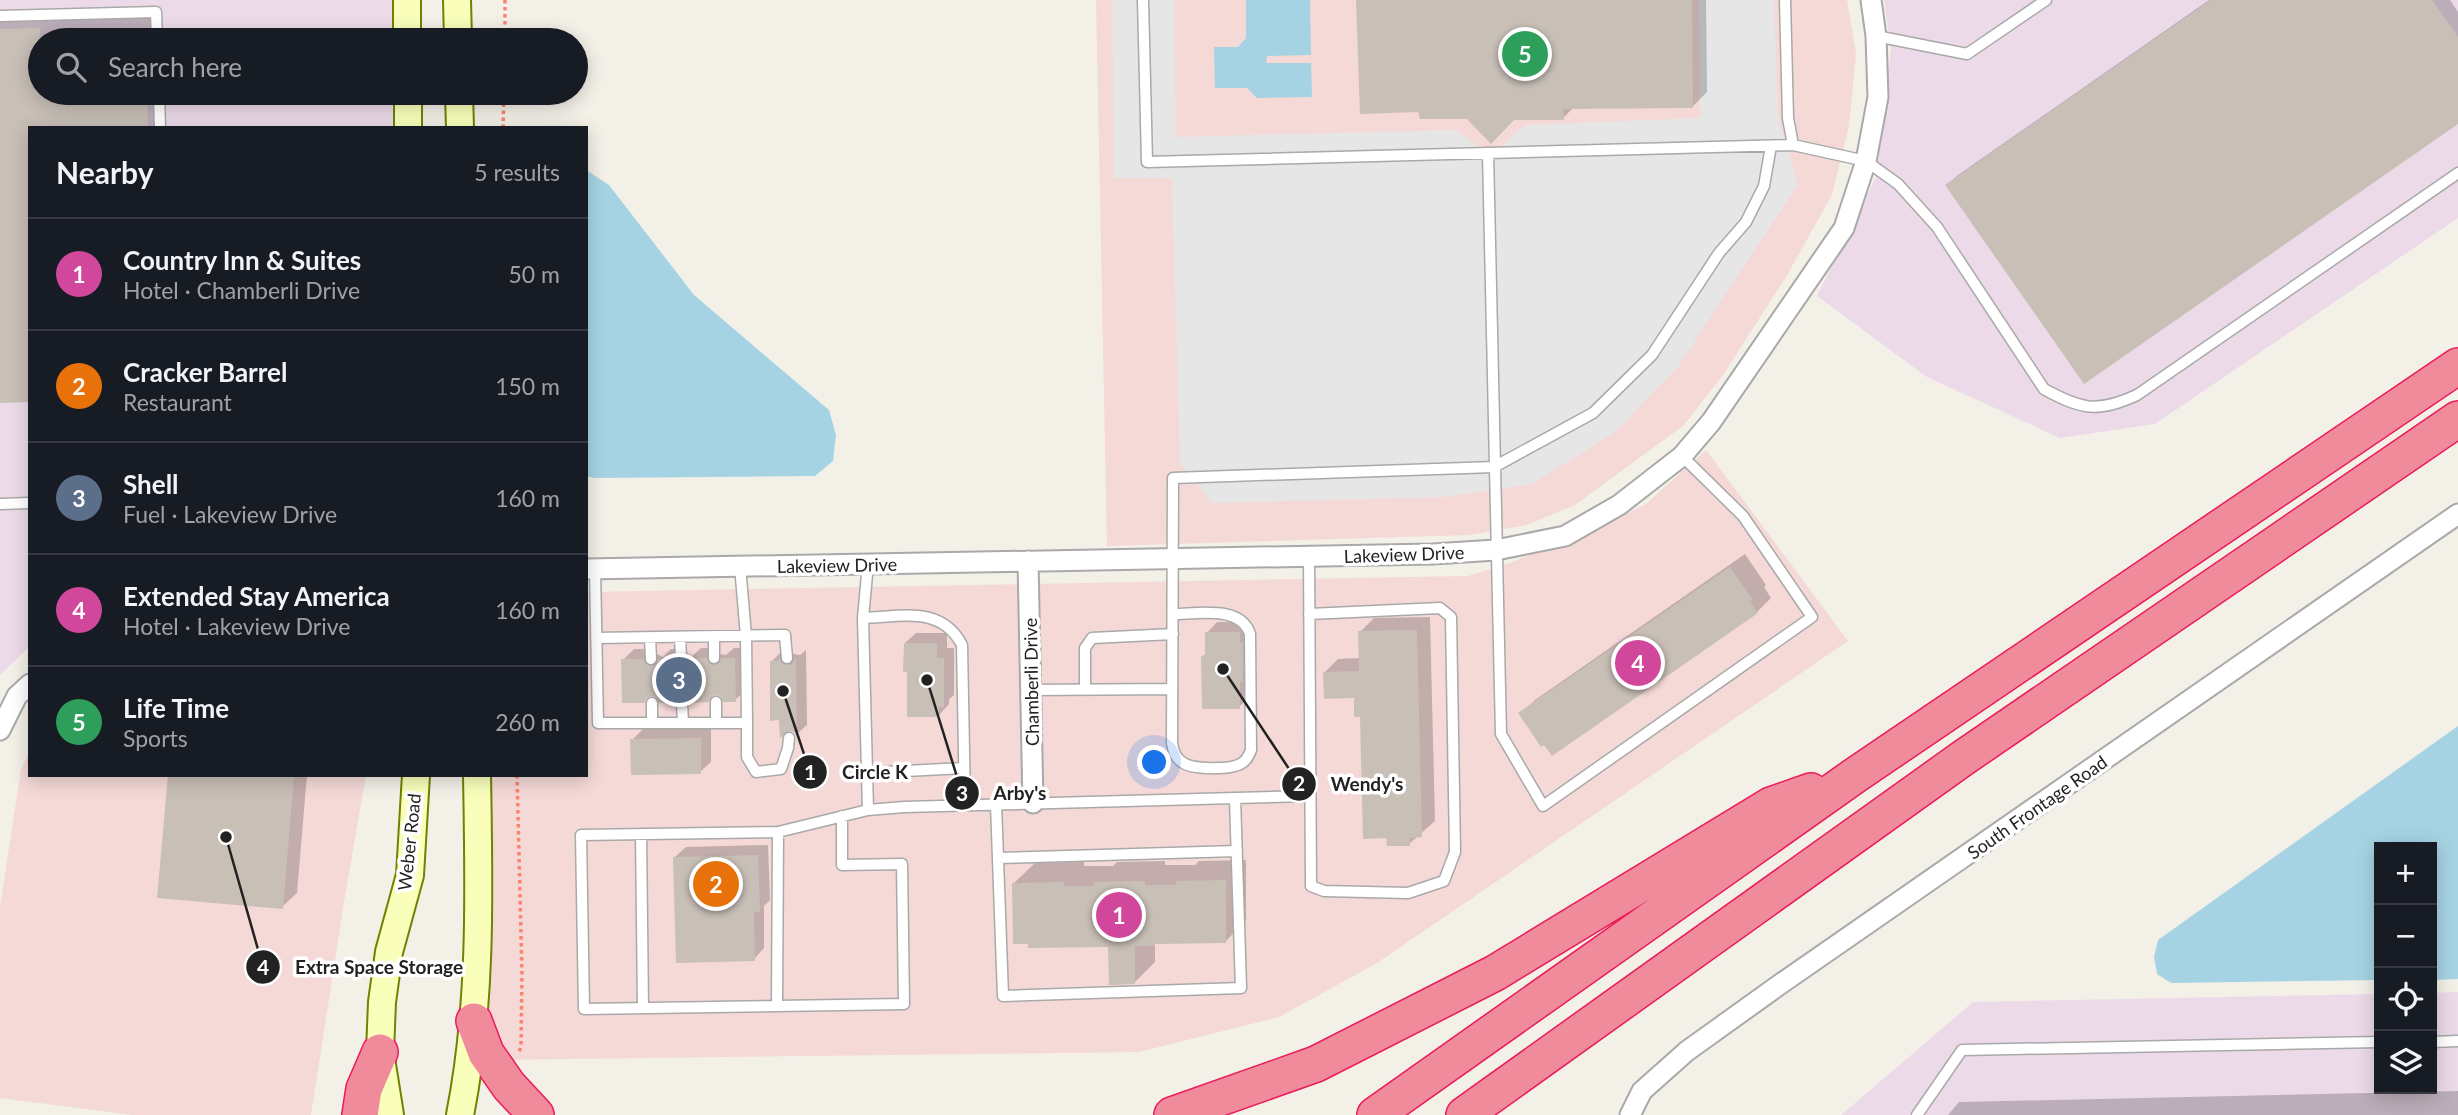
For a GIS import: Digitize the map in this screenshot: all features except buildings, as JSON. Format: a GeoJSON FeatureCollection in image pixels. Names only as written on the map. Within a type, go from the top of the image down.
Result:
{"type":"FeatureCollection","features":[{"type":"Feature","properties":{"kind":"highway"},"geometry":{"type":"LineString","coordinates":[[1376,1115],[1857,774],[2458,366]]}},
{"type":"Feature","properties":{"kind":"highway"},"geometry":{"type":"LineString","coordinates":[[1464,1115],[1964,758],[2458,419]]}},
{"type":"Feature","properties":{"kind":"highway"},"geometry":{"type":"LineString","coordinates":[[1483,1115],[1964,758]]}},
{"type":"Feature","properties":{"kind":"highway"},"geometry":{"type":"LineString","coordinates":[[1172,1115],[1316,1064],[1496,973],[1771,805],[1857,774]]}},
{"type":"Feature","properties":{"kind":"highway"},"geometry":{"type":"LineString","coordinates":[[474,1021],[486,1053],[509,1086],[536,1115]]}},
{"type":"Feature","properties":{"kind":"highway"},"geometry":{"type":"LineString","coordinates":[[360,1115],[364,1089],[380,1052]]}},
{"type":"Feature","properties":{"kind":"main road"},"geometry":{"type":"LineString","coordinates":[[407,0],[407,28]]}},
{"type":"Feature","properties":{"kind":"main road"},"geometry":{"type":"LineString","coordinates":[[457,0],[458,28]]}},
{"type":"Feature","properties":{"kind":"main road"},"geometry":{"type":"LineString","coordinates":[[408,105],[408,126]]}},
{"type":"Feature","properties":{"kind":"main road"},"geometry":{"type":"LineString","coordinates":[[459,105],[460,126]]}},
{"type":"Feature","properties":{"kind":"main road","name":"Weber Road"},"geometry":{"type":"LineString","coordinates":[[390,1115],[380,1052],[382,1002],[388,952],[410,875],[415,777]]}},
{"type":"Feature","properties":{"kind":"main road"},"geometry":{"type":"LineString","coordinates":[[460,1115],[468,1076],[474,1021],[478,926],[477,777]]}},
{"type":"Feature","properties":{"kind":"street","name":"Lakeview Drive"},"geometry":{"type":"LineString","coordinates":[[591,569],[1433,554],[1496,550],[1566,536],[1619,505],[1682,456],[1711,422],[1844,229],[1866,161],[1878,97],[1876,36],[1871,0]]}},
{"type":"Feature","properties":{"kind":"street","name":"South Frontage Road"},"geometry":{"type":"LineString","coordinates":[[1630,1115],[1642,1091],[1687,1051],[2458,514]]}},
{"type":"Feature","properties":{"kind":"street","name":"Chamberli Drive"},"geometry":{"type":"LineString","coordinates":[[1028,561],[1033,803]]}},
{"type":"Feature","properties":{"kind":"street"},"geometry":{"type":"LineString","coordinates":[[0,730],[17,696],[28,686]]}},
{"type":"Feature","properties":{"kind":"lane"},"geometry":{"type":"LineString","coordinates":[[1143,0],[1147,162],[1793,145],[1866,161],[1898,184],[1937,227],[2044,389],[2065,400],[2089,407],[2112,407],[2137,395],[2458,173]]}},
{"type":"Feature","properties":{"kind":"lane"},"geometry":{"type":"LineString","coordinates":[[1785,0],[1788,118],[1793,145]]}},
{"type":"Feature","properties":{"kind":"lane"},"geometry":{"type":"LineString","coordinates":[[1876,36],[1967,54],[2046,0]]}},
{"type":"Feature","properties":{"kind":"lane"},"geometry":{"type":"LineString","coordinates":[[0,16],[156,12],[157,28]]}},
{"type":"Feature","properties":{"kind":"lane"},"geometry":{"type":"LineString","coordinates":[[159,105],[160,126]]}},
{"type":"Feature","properties":{"kind":"lane"},"geometry":{"type":"LineString","coordinates":[[1173,614],[1230,615],[1243,621],[1248,627],[1251,750],[1245,761],[1235,767],[1190,767],[1177,758],[1172,743],[1173,478],[1494,467],[1592,413],[1652,355],[1719,253],[1746,222],[1764,186],[1771,146]]}},
{"type":"Feature","properties":{"kind":"lane"},"geometry":{"type":"LineString","coordinates":[[1488,153],[1501,734],[1543,806],[1812,617],[1743,516],[1682,456]]}},
{"type":"Feature","properties":{"kind":"lane"},"geometry":{"type":"LineString","coordinates":[[0,504],[28,503]]}},
{"type":"Feature","properties":{"kind":"lane"},"geometry":{"type":"LineString","coordinates":[[1309,556],[1309,614],[1310,796],[1311,886],[1316,889],[1408,893],[1444,881],[1455,852],[1451,617],[1440,608],[1309,614]]}},
{"type":"Feature","properties":{"kind":"lane"},"geometry":{"type":"LineString","coordinates":[[868,564],[863,618],[869,810]]}},
{"type":"Feature","properties":{"kind":"lane"},"geometry":{"type":"LineString","coordinates":[[740,566],[746,636],[747,757],[756,772],[781,769],[789,738]]}},
{"type":"Feature","properties":{"kind":"lane"},"geometry":{"type":"LineString","coordinates":[[591,569],[598,723],[747,723]]}},
{"type":"Feature","properties":{"kind":"lane"},"geometry":{"type":"LineString","coordinates":[[863,618],[926,616],[948,626],[957,634],[962,645],[965,805]]}},
{"type":"Feature","properties":{"kind":"lane"},"geometry":{"type":"LineString","coordinates":[[1085,689],[1085,648],[1092,638],[1101,635],[1173,634]]}},
{"type":"Feature","properties":{"kind":"lane"},"geometry":{"type":"LineString","coordinates":[[596,638],[785,635],[787,658]]}},
{"type":"Feature","properties":{"kind":"lane"},"geometry":{"type":"LineString","coordinates":[[714,636],[714,658]]}},
{"type":"Feature","properties":{"kind":"lane"},"geometry":{"type":"LineString","coordinates":[[680,637],[681,658]]}},
{"type":"Feature","properties":{"kind":"lane"},"geometry":{"type":"LineString","coordinates":[[650,638],[651,659]]}},
{"type":"Feature","properties":{"kind":"lane"},"geometry":{"type":"LineString","coordinates":[[1030,690],[1172,689]]}},
{"type":"Feature","properties":{"kind":"lane"},"geometry":{"type":"LineString","coordinates":[[716,702],[716,723]]}},
{"type":"Feature","properties":{"kind":"lane"},"geometry":{"type":"LineString","coordinates":[[652,703],[652,723]]}},
{"type":"Feature","properties":{"kind":"lane"},"geometry":{"type":"LineString","coordinates":[[682,703],[683,723]]}},
{"type":"Feature","properties":{"kind":"lane"},"geometry":{"type":"LineString","coordinates":[[867,773],[964,768]]}},
{"type":"Feature","properties":{"kind":"lane"},"geometry":{"type":"LineString","coordinates":[[842,816],[842,865],[902,864],[904,1004],[584,1009],[581,835],[778,832],[842,816],[869,810],[1310,796]]}},
{"type":"Feature","properties":{"kind":"lane"},"geometry":{"type":"LineString","coordinates":[[996,804],[1003,996],[1241,988],[1235,798]]}},
{"type":"Feature","properties":{"kind":"lane"},"geometry":{"type":"LineString","coordinates":[[777,1006],[778,832]]}},
{"type":"Feature","properties":{"kind":"lane"},"geometry":{"type":"LineString","coordinates":[[641,834],[643,1008]]}},
{"type":"Feature","properties":{"kind":"lane"},"geometry":{"type":"LineString","coordinates":[[998,858],[1237,851]]}},
{"type":"Feature","properties":{"kind":"lane"},"geometry":{"type":"LineString","coordinates":[[2437,1041],[2458,1041]]}},
{"type":"Feature","properties":{"kind":"lane"},"geometry":{"type":"LineString","coordinates":[[1917,1115],[1962,1050],[2374,1042]]}},
{"type":"Feature","properties":{"kind":"path"},"geometry":{"type":"LineString","coordinates":[[505,0],[505,28]]}},
{"type":"Feature","properties":{"kind":"path"},"geometry":{"type":"LineString","coordinates":[[503,126],[504,105]]}},
{"type":"Feature","properties":{"kind":"path"},"geometry":{"type":"LineString","coordinates":[[509,1086],[521,1045],[517,777]]}},
{"type":"Feature","properties":{"kind":"shaded area"},"geometry":{"type":"Polygon","coordinates":[[[0,0],[395,0],[396,28],[28,28],[28,105],[397,105],[398,126],[28,126],[28,648],[0,675],[0,0]]]}},
{"type":"Feature","properties":{"kind":"shaded area"},"geometry":{"type":"Polygon","coordinates":[[[1096,0],[1847,0],[1856,53],[1849,126],[1832,195],[1786,277],[1723,375],[1683,426],[1575,505],[1527,525],[1469,535],[1107,546],[1096,0]]]}},
{"type":"Feature","properties":{"kind":"shaded area"},"geometry":{"type":"Polygon","coordinates":[[[1112,0],[1174,0],[1176,137],[1456,130],[1492,156],[1524,125],[1700,118],[1699,0],[1774,0],[1778,117],[1798,184],[1678,367],[1615,432],[1532,484],[1444,497],[1212,503],[1180,463],[1172,178],[1114,178],[1112,0]]]}},
{"type":"Feature","properties":{"kind":"shaded area"},"geometry":{"type":"Polygon","coordinates":[[[1884,0],[2458,0],[2458,218],[2155,424],[2060,438],[1927,377],[1817,296],[1876,177],[1891,49],[1884,0]]]}},
{"type":"Feature","properties":{"kind":"shaded area"},"geometry":{"type":"Polygon","coordinates":[[[1706,450],[1848,641],[1377,963],[1279,1017],[1139,1052],[484,1060],[480,777],[588,777],[588,592],[1468,576],[1510,563],[1645,505],[1706,450]]]}},
{"type":"Feature","properties":{"kind":"shaded area"},"geometry":{"type":"Polygon","coordinates":[[[28,756],[28,777],[366,777],[311,1115],[133,1115],[0,1098],[0,907],[21,769],[28,756]]]}},
{"type":"Feature","properties":{"kind":"shaded area"},"geometry":{"type":"Polygon","coordinates":[[[2458,992],[2458,1115],[1841,1115],[1973,1002],[2374,994],[2374,1094],[2437,1094],[2437,993],[2458,992]]]}},
{"type":"Feature","properties":{"kind":"water"},"geometry":{"type":"Polygon","coordinates":[[[1246,0],[1310,0],[1311,55],[1267,56],[1266,63],[1311,63],[1312,97],[1257,98],[1247,88],[1215,88],[1214,47],[1238,47],[1246,38],[1246,0]]]}},
{"type":"Feature","properties":{"kind":"water"},"geometry":{"type":"Polygon","coordinates":[[[588,171],[609,185],[694,295],[829,410],[836,435],[833,461],[815,476],[588,476],[588,171]]]}},
{"type":"Feature","properties":{"kind":"water"},"geometry":{"type":"Polygon","coordinates":[[[2458,726],[2458,979],[2437,980],[2437,842],[2374,842],[2374,980],[2171,983],[2157,974],[2154,957],[2158,940],[2458,726]]]}},
{"type":"Feature","properties":{"kind":"place","name":"Life Time"},"geometry":{"type":"Point","coordinates":[1525,54]}},
{"type":"Feature","properties":{"kind":"place","name":"Extended Stay America"},"geometry":{"type":"Point","coordinates":[1638,663]}},
{"type":"Feature","properties":{"kind":"place","name":"Wendy's"},"geometry":{"type":"Point","coordinates":[1223,669]}},
{"type":"Feature","properties":{"kind":"place","name":"Shell"},"geometry":{"type":"Point","coordinates":[679,680]}},
{"type":"Feature","properties":{"kind":"place","name":"Arby's"},"geometry":{"type":"Point","coordinates":[927,680]}},
{"type":"Feature","properties":{"kind":"place","name":"Circle K"},"geometry":{"type":"Point","coordinates":[783,691]}},
{"type":"Feature","properties":{"kind":"place","name":"Extra Space Storage"},"geometry":{"type":"Point","coordinates":[226,837]}},
{"type":"Feature","properties":{"kind":"place","name":"Cracker Barrel"},"geometry":{"type":"Point","coordinates":[716,884]}},
{"type":"Feature","properties":{"kind":"place","name":"Country Inn & Suites"},"geometry":{"type":"Point","coordinates":[1119,915]}}]}
